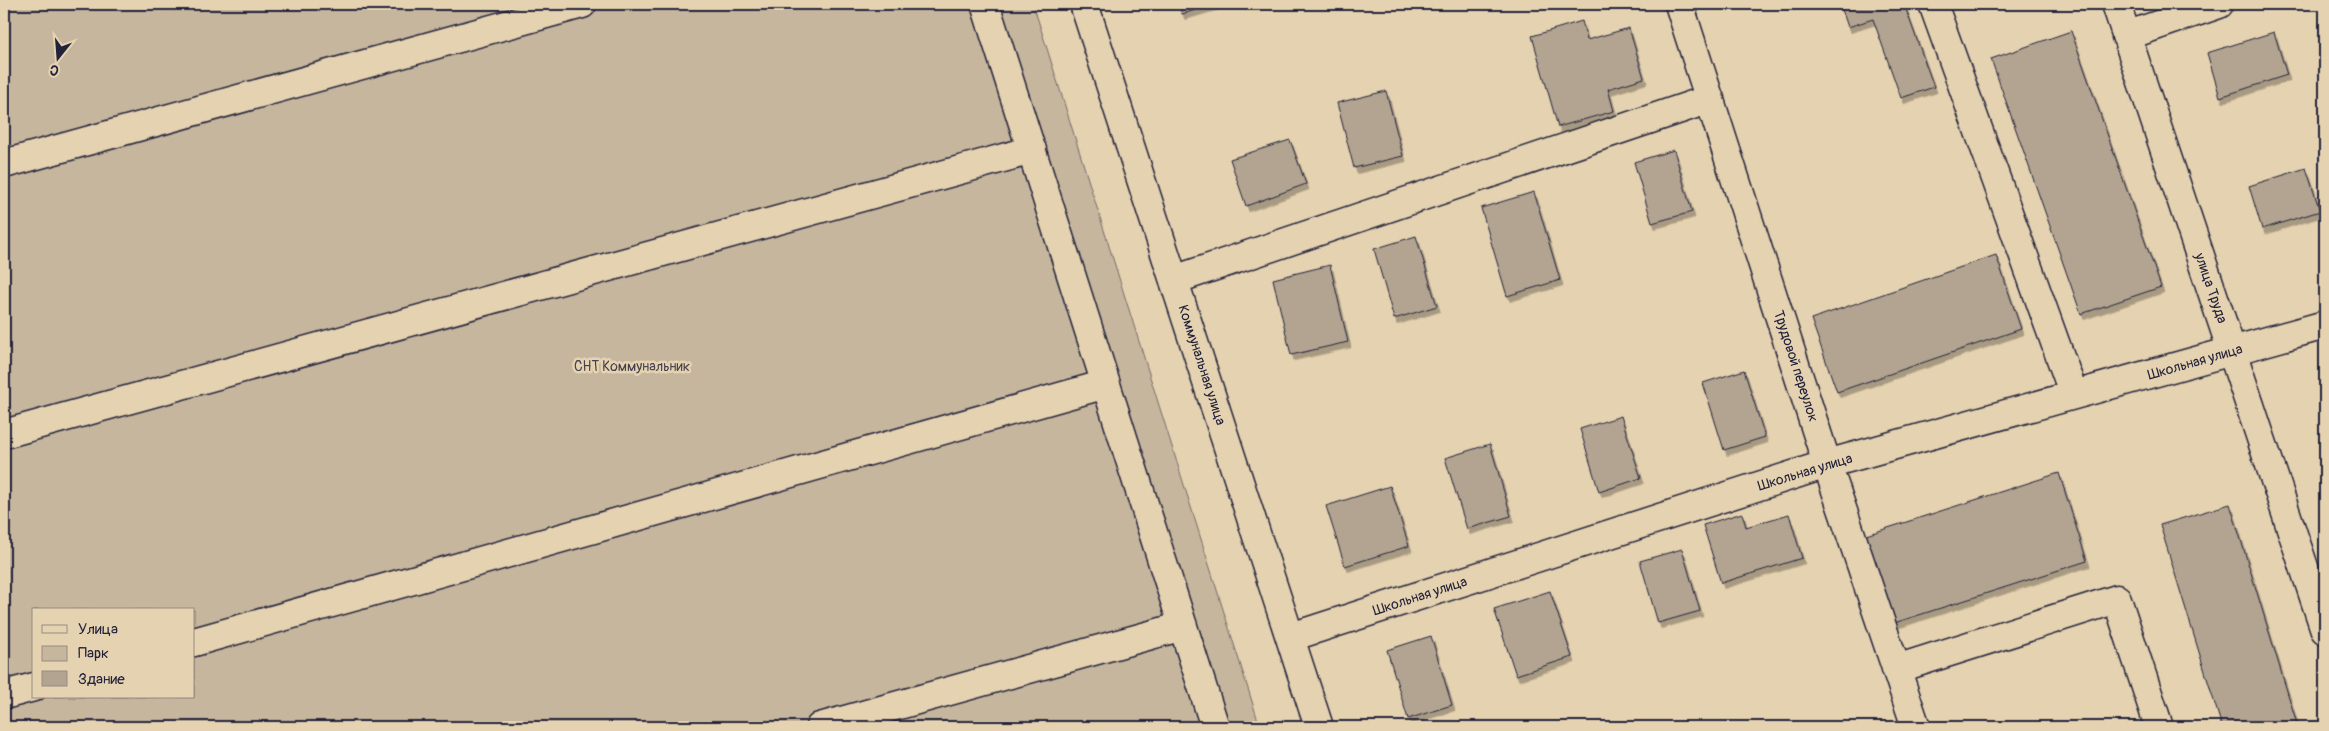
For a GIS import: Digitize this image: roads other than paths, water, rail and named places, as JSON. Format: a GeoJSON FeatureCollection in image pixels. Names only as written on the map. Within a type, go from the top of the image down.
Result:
{"type":"FeatureCollection","features":[{"type":"Feature","properties":{"kind":"street"},"geometry":{"type":"LineString","coordinates":[[4,164],[582,4]]}},
{"type":"Feature","properties":{"kind":"street"},"geometry":{"type":"LineString","coordinates":[[985,4],[1215,727]]}},
{"type":"Feature","properties":{"kind":"street","name":"Коммунальная улица"},"geometry":{"type":"LineString","coordinates":[[1084,4],[1319,727]]}},
{"type":"Feature","properties":{"kind":"street","name":"Трудовой переулок"},"geometry":{"type":"LineString","coordinates":[[1679,4],[1827,464],[1916,727]]}},
{"type":"Feature","properties":{"kind":"street"},"geometry":{"type":"LineString","coordinates":[[1933,4],[2074,395]]}},
{"type":"Feature","properties":{"kind":"street","name":"улица Труда"},"geometry":{"type":"LineString","coordinates":[[2116,4],[2325,630]]}},
{"type":"Feature","properties":{"kind":"street"},"geometry":{"type":"LineString","coordinates":[[2126,36],[2219,4]]}},
{"type":"Feature","properties":{"kind":"street"},"geometry":{"type":"LineString","coordinates":[[1174,280],[1710,99]]}},
{"type":"Feature","properties":{"kind":"street"},"geometry":{"type":"LineString","coordinates":[[4,434],[1032,150]]}},
{"type":"Feature","properties":{"kind":"street","name":"Школьная улица"},"geometry":{"type":"LineString","coordinates":[[1291,638],[1827,464],[2325,325]]}},
{"type":"Feature","properties":{"kind":"street"},"geometry":{"type":"LineString","coordinates":[[195,642],[1106,384]]}},
{"type":"Feature","properties":{"kind":"street"},"geometry":{"type":"LineString","coordinates":[[1896,670],[2117,599],[2159,727]]}},
{"type":"Feature","properties":{"kind":"street"},"geometry":{"type":"LineString","coordinates":[[820,727],[1183,626]]}},
{"type":"Feature","properties":{"kind":"street"},"geometry":{"type":"LineString","coordinates":[[4,695],[32,688]]}},
{"type":"Feature","properties":{"kind":"park label","name":"СНТ Коммунальник"},"geometry":{"type":"Point","coordinates":[632,366]}}]}
